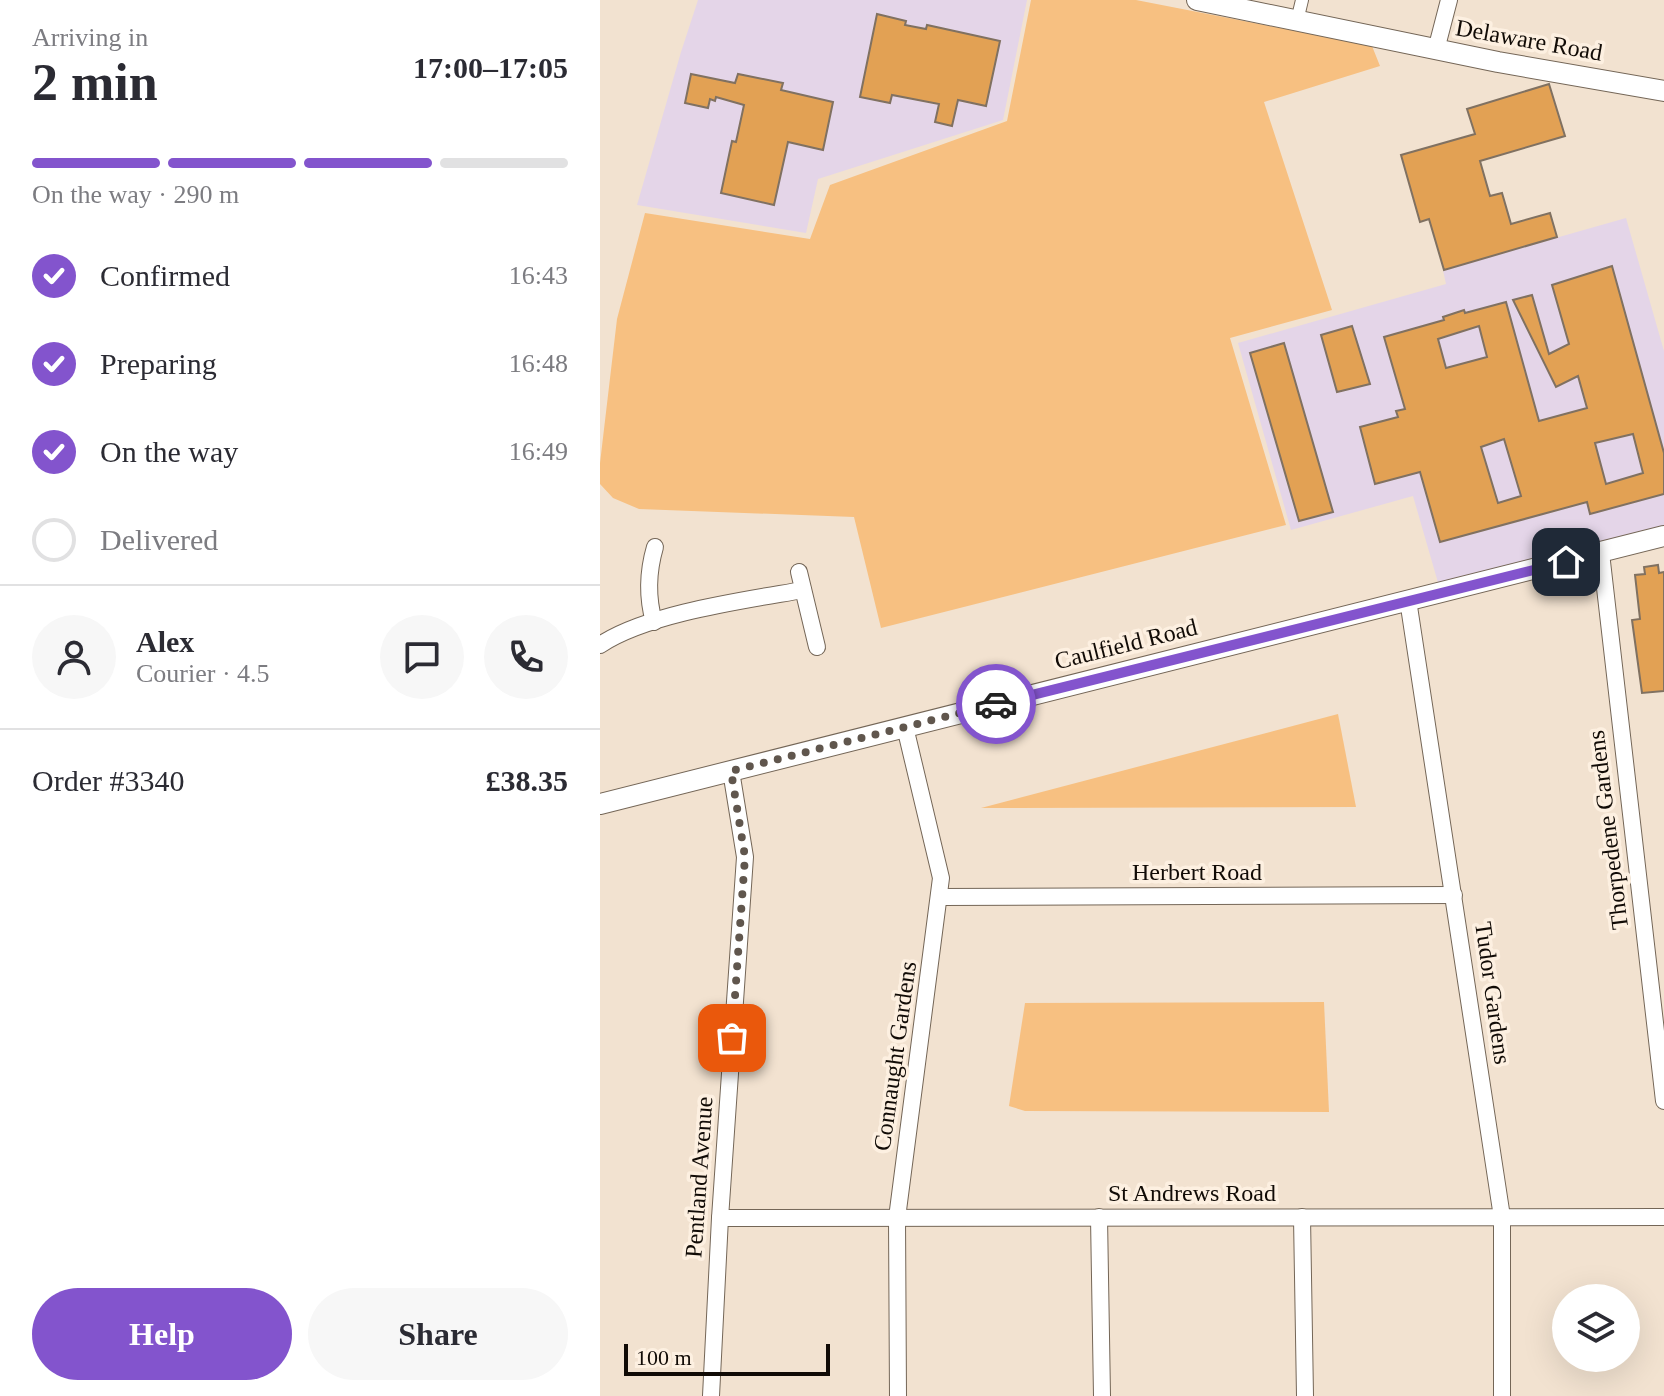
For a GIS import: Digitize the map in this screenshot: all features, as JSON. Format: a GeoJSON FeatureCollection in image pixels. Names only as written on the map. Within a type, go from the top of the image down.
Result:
{"type":"FeatureCollection","features":[{"type":"Feature","properties":{"kind":"street","name":"Delaware Road"},"geometry":{"type":"LineString","coordinates":[[1197,0],[1436,50],[1664,91]]}},
{"type":"Feature","properties":{"kind":"street"},"geometry":{"type":"LineString","coordinates":[[1297,21],[1302,0]]}},
{"type":"Feature","properties":{"kind":"street"},"geometry":{"type":"LineString","coordinates":[[1436,50],[1449,0]]}},
{"type":"Feature","properties":{"kind":"street","name":"Caulfield Road"},"geometry":{"type":"LineString","coordinates":[[600,804],[1664,536]]}},
{"type":"Feature","properties":{"kind":"street"},"geometry":{"type":"LineString","coordinates":[[654,622],[646,565],[655,547]]}},
{"type":"Feature","properties":{"kind":"street","name":"Thorpedene Gardens"},"geometry":{"type":"LineString","coordinates":[[1601,553],[1664,1101]]}},
{"type":"Feature","properties":{"kind":"street"},"geometry":{"type":"LineString","coordinates":[[799,572],[817,647]]}},
{"type":"Feature","properties":{"kind":"street"},"geometry":{"type":"LineString","coordinates":[[600,645],[623,632],[654,622],[803,590]]}},
{"type":"Feature","properties":{"kind":"street","name":"Tudor Gardens"},"geometry":{"type":"LineString","coordinates":[[1408,600],[1502,1217],[1502,1396]]}},
{"type":"Feature","properties":{"kind":"street","name":"Connaught Gardens"},"geometry":{"type":"LineString","coordinates":[[898,1396],[897,1218],[941,878],[905,727]]}},
{"type":"Feature","properties":{"kind":"street","name":"Pentland Avenue"},"geometry":{"type":"LineString","coordinates":[[711,1396],[745,857],[731,771]]}},
{"type":"Feature","properties":{"kind":"street","name":"Herbert Road"},"geometry":{"type":"LineString","coordinates":[[940,897],[1454,895]]}},
{"type":"Feature","properties":{"kind":"street"},"geometry":{"type":"LineString","coordinates":[[1099,1217],[1102,1396]]}},
{"type":"Feature","properties":{"kind":"street"},"geometry":{"type":"LineString","coordinates":[[1302,1217],[1305,1396]]}},
{"type":"Feature","properties":{"kind":"street","name":"St Andrews Road"},"geometry":{"type":"LineString","coordinates":[[720,1218],[1664,1217]]}},
{"type":"Feature","properties":{"kind":"shaded area"},"geometry":{"type":"Polygon","coordinates":[[[698,0],[1027,0],[1003,120],[818,179],[806,233],[637,205],[698,0]]]}},
{"type":"Feature","properties":{"kind":"shaded area"},"geometry":{"type":"Polygon","coordinates":[[[1031,0],[1136,0],[1372,46],[1380,66],[1264,102],[1332,310],[1230,338],[1286,525],[881,628],[854,517],[639,509],[613,498],[600,484],[600,463],[617,319],[645,213],[810,239],[830,185],[1007,121],[1031,0]]]}},
{"type":"Feature","properties":{"kind":"shaded area"},"geometry":{"type":"Polygon","coordinates":[[[1626,218],[1664,351],[1664,527],[1439,586],[1413,496],[1291,530],[1238,343],[1446,284],[1443,270],[1626,218]]]}},
{"type":"Feature","properties":{"kind":"shaded area"},"geometry":{"type":"Polygon","coordinates":[[[1338,714],[1356,807],[981,808],[1338,714]]]}},
{"type":"Feature","properties":{"kind":"shaded area"},"geometry":{"type":"Polygon","coordinates":[[[1324,1002],[1329,1112],[1025,1111],[1009,1106],[1025,1003],[1324,1002]]]}},
{"type":"Feature","properties":{"kind":"building"},"geometry":{"type":"Polygon","coordinates":[[[877,14],[906,21],[905,25],[926,29],[927,25],[1000,41],[986,106],[958,100],[952,126],[935,122],[939,104],[892,95],[890,103],[860,97],[877,14]]]}},
{"type":"Feature","properties":{"kind":"building"},"geometry":{"type":"Polygon","coordinates":[[[691,74],[735,83],[738,74],[783,83],[781,90],[833,102],[823,150],[788,142],[774,205],[721,193],[732,141],[736,142],[744,105],[716,97],[715,101],[710,99],[708,108],[685,103],[691,74]]]}},
{"type":"Feature","properties":{"kind":"building"},"geometry":{"type":"Polygon","coordinates":[[[1549,84],[1565,136],[1480,161],[1490,196],[1502,193],[1511,224],[1550,213],[1557,237],[1444,270],[1429,219],[1420,222],[1401,155],[1475,134],[1467,109],[1549,84]]]}},
{"type":"Feature","properties":{"kind":"building"},"geometry":{"type":"Polygon","coordinates":[[[1612,266],[1664,453],[1664,494],[1590,514],[1587,502],[1440,542],[1420,472],[1375,484],[1360,427],[1398,417],[1396,411],[1405,409],[1384,337],[1444,320],[1443,317],[1464,310],[1465,313],[1506,302],[1539,421],[1587,408],[1578,376],[1556,387],[1513,300],[1532,295],[1549,354],[1569,344],[1552,285],[1612,266]],[[1479,326],[1438,339],[1446,368],[1487,357],[1479,326]],[[1633,434],[1595,443],[1606,484],[1643,473],[1633,434]],[[1504,439],[1481,447],[1498,503],[1521,496],[1504,439]]]}},
{"type":"Feature","properties":{"kind":"building"},"geometry":{"type":"Polygon","coordinates":[[[1352,326],[1370,384],[1337,392],[1321,335],[1352,326]]]}},
{"type":"Feature","properties":{"kind":"building"},"geometry":{"type":"Polygon","coordinates":[[[1284,343],[1333,512],[1299,521],[1250,353],[1284,343]]]}},
{"type":"Feature","properties":{"kind":"building"},"geometry":{"type":"Polygon","coordinates":[[[1658,565],[1659,573],[1664,572],[1664,691],[1642,693],[1632,620],[1640,619],[1635,575],[1645,574],[1644,567],[1658,565]]]}},
{"type":"Feature","properties":{"kind":"way so far"},"geometry":{"type":"LineString","coordinates":[[732,1038],[745,857],[731,771],[996,704]]}},
{"type":"Feature","properties":{"kind":"route"},"geometry":{"type":"LineString","coordinates":[[996,704],[1566,562]]}}]}
